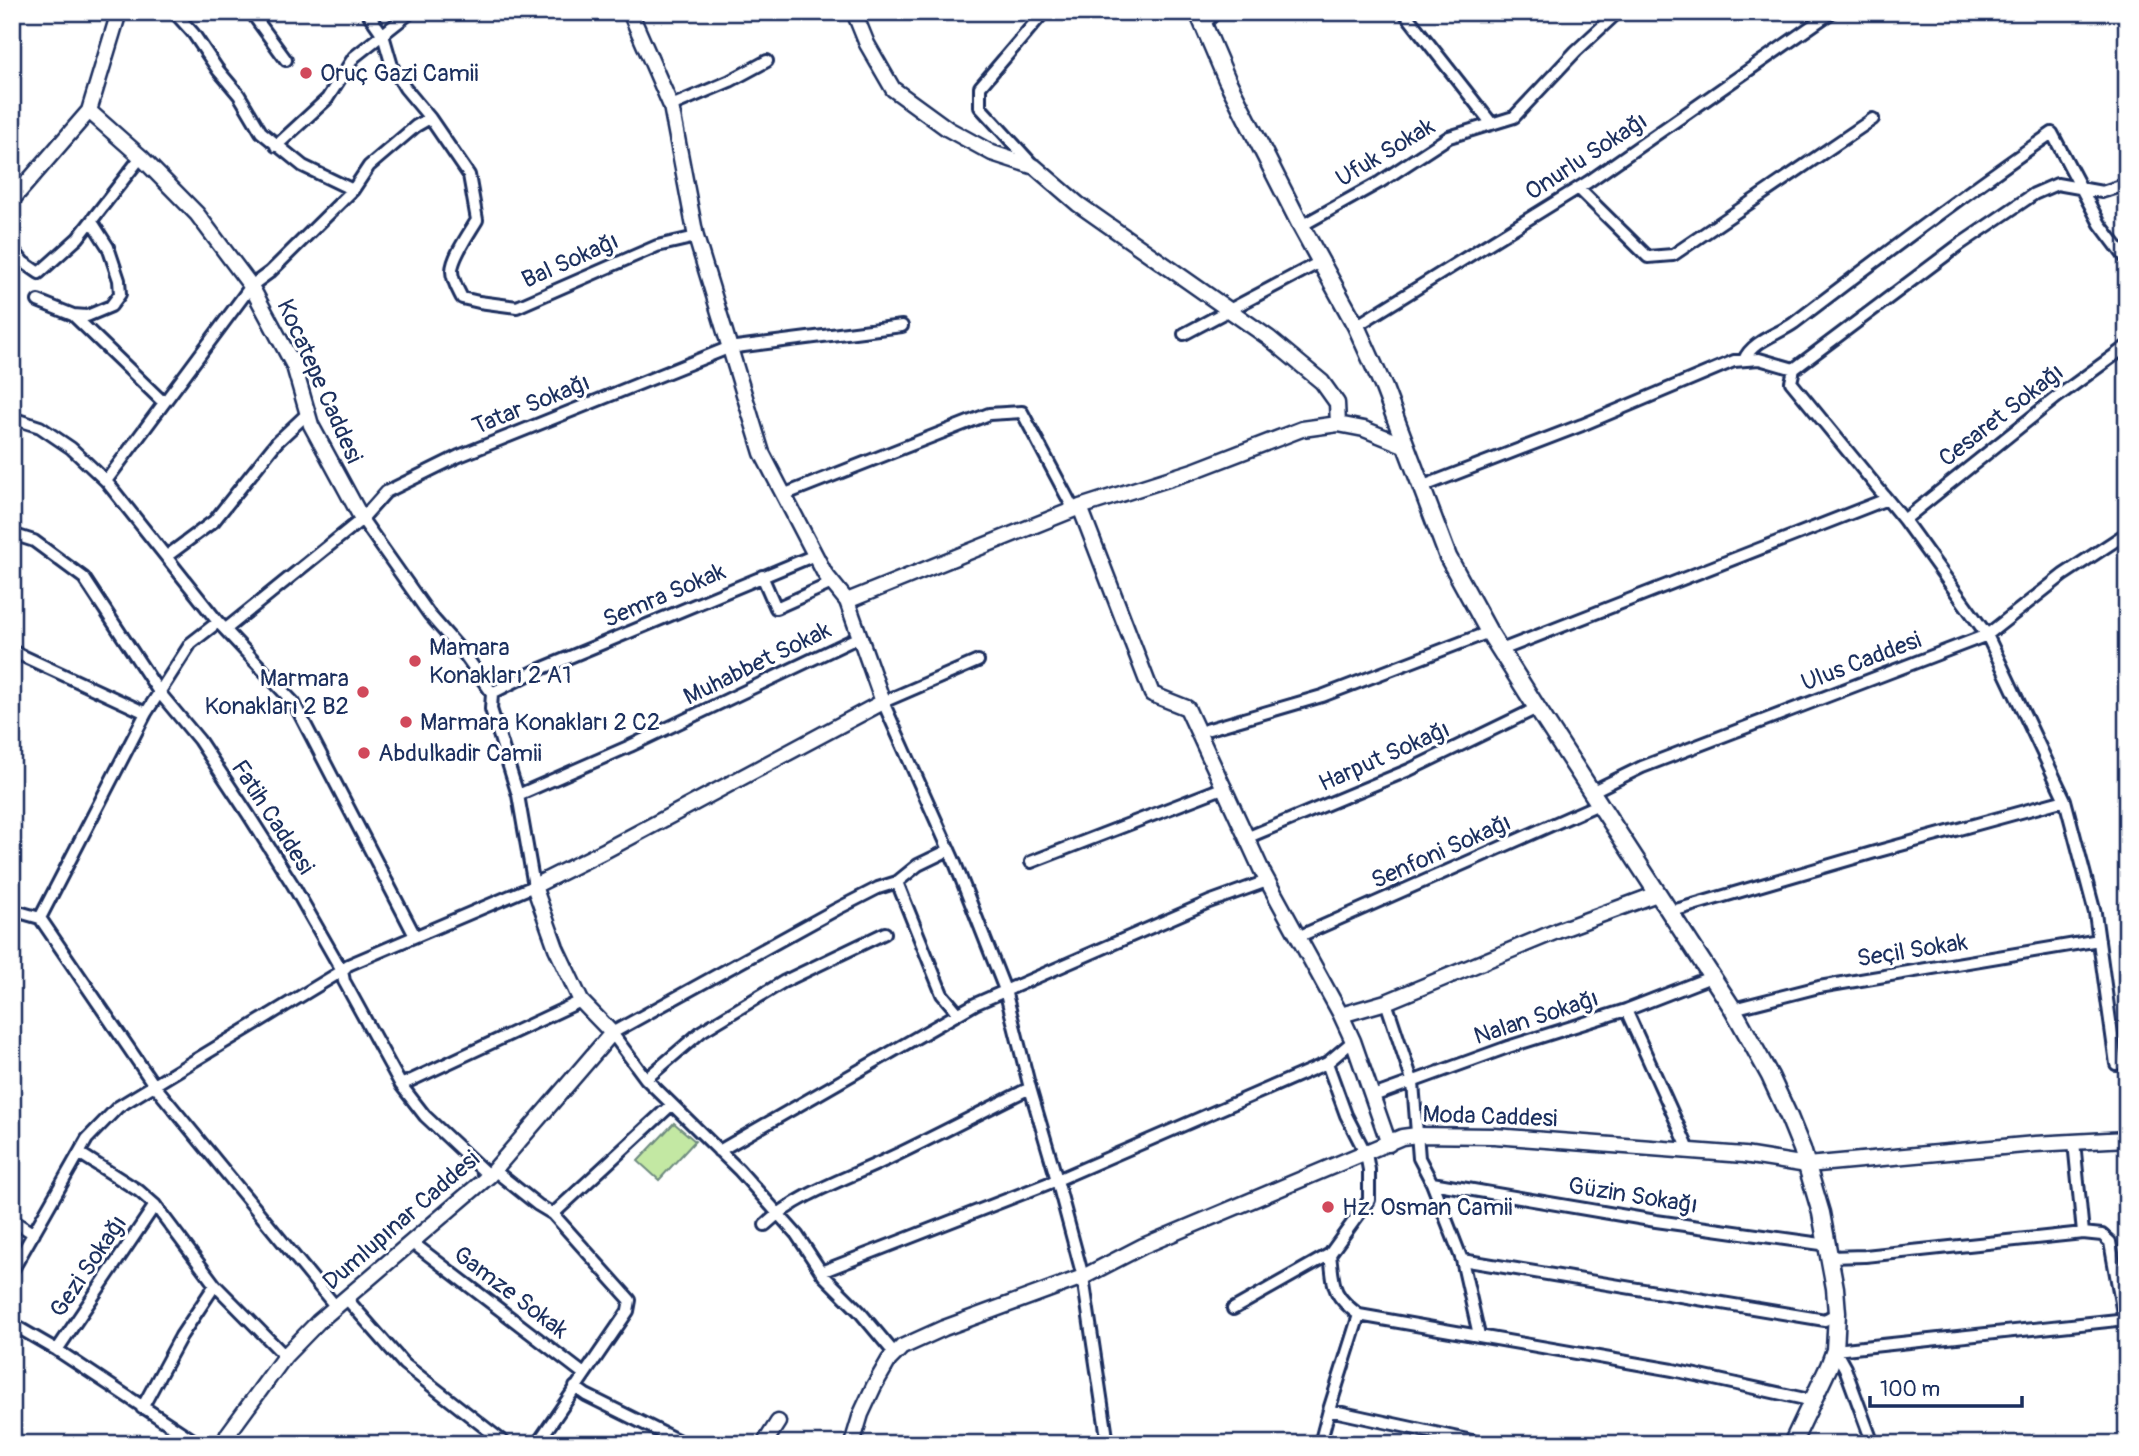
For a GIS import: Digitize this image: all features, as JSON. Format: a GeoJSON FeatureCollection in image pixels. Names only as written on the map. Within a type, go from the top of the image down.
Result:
{"type":"FeatureCollection","features":[{"type":"Feature","properties":{"kind":"main road"},"geometry":{"type":"LineString","coordinates":[[1201,18],[1227,80],[1301,226],[1356,326],[1384,388],[1448,557],[1489,632],[1733,1009],[1775,1086],[1802,1149],[1828,1251],[1837,1313],[1835,1350],[1814,1401],[1792,1444]]}},
{"type":"Feature","properties":{"kind":"street"},"geometry":{"type":"LineString","coordinates":[[174,12],[239,95],[261,132],[303,166],[353,190]]}},
{"type":"Feature","properties":{"kind":"street"},"geometry":{"type":"LineString","coordinates":[[251,12],[286,61]]}},
{"type":"Feature","properties":{"kind":"street"},"geometry":{"type":"LineString","coordinates":[[106,481],[251,286],[270,272],[353,190],[369,166],[416,126],[430,118],[405,88],[392,66],[383,36],[367,12]]}},
{"type":"Feature","properties":{"kind":"street"},"geometry":{"type":"LineString","coordinates":[[276,146],[327,99],[354,57],[411,12]]}},
{"type":"Feature","properties":{"kind":"street"},"geometry":{"type":"LineString","coordinates":[[630,12],[671,106],[696,237],[762,453],[815,555],[847,601],[883,702],[949,850],[1005,990],[1083,1277],[1108,1444]]}},
{"type":"Feature","properties":{"kind":"street"},"geometry":{"type":"LineString","coordinates":[[854,12],[867,44],[893,89],[959,135],[992,153],[1035,167]]}},
{"type":"Feature","properties":{"kind":"street"},"geometry":{"type":"LineString","coordinates":[[1044,12],[980,88],[980,107],[1035,167],[1078,204],[1269,338],[1322,382],[1337,403],[1338,424]]}},
{"type":"Feature","properties":{"kind":"street"},"geometry":{"type":"LineString","coordinates":[[1201,18],[1216,12]]}},
{"type":"Feature","properties":{"kind":"street"},"geometry":{"type":"LineString","coordinates":[[1405,12],[1492,124]]}},
{"type":"Feature","properties":{"kind":"street","name":"Ufuk Sokak"},"geometry":{"type":"LineString","coordinates":[[1301,226],[1380,182],[1448,137],[1514,117],[1576,51],[1618,12]]}},
{"type":"Feature","properties":{"kind":"street","name":"Onurlu Sokağı"},"geometry":{"type":"LineString","coordinates":[[1356,326],[1578,188],[1832,12]]}},
{"type":"Feature","properties":{"kind":"street"},"geometry":{"type":"LineString","coordinates":[[12,201],[89,111],[117,15]]}},
{"type":"Feature","properties":{"kind":"street"},"geometry":{"type":"LineString","coordinates":[[671,106],[730,81],[768,61]]}},
{"type":"Feature","properties":{"kind":"street","name":"Kocatepe Caddesi"},"geometry":{"type":"LineString","coordinates":[[89,111],[141,157],[197,214],[251,286],[294,366],[311,425],[362,519]]}},
{"type":"Feature","properties":{"kind":"street","name":"Bal Sokağı"},"geometry":{"type":"LineString","coordinates":[[430,118],[469,175],[477,220],[452,269],[462,298],[479,303],[517,307],[657,246],[696,237]]}},
{"type":"Feature","properties":{"kind":"street"},"geometry":{"type":"LineString","coordinates":[[1578,188],[1648,257],[1674,255],[1873,119]]}},
{"type":"Feature","properties":{"kind":"street"},"geometry":{"type":"LineString","coordinates":[[1744,360],[1755,345],[1783,331],[1932,217],[2052,133],[2100,224],[2127,260]]}},
{"type":"Feature","properties":{"kind":"street"},"geometry":{"type":"LineString","coordinates":[[12,248],[23,262],[39,272],[78,238],[141,157]]}},
{"type":"Feature","properties":{"kind":"street"},"geometry":{"type":"LineString","coordinates":[[2116,1064],[2095,913],[2065,800],[1987,635],[1904,520],[1791,382],[1794,369],[1959,245],[2034,194],[2057,184],[2102,192],[2127,184]]}},
{"type":"Feature","properties":{"kind":"street"},"geometry":{"type":"LineString","coordinates":[[38,301],[72,315],[88,316],[111,306],[120,293],[120,280],[108,247],[92,222]]}},
{"type":"Feature","properties":{"kind":"street"},"geometry":{"type":"LineString","coordinates":[[1184,334],[1320,262]]}},
{"type":"Feature","properties":{"kind":"street"},"geometry":{"type":"LineString","coordinates":[[72,315],[164,403]]}},
{"type":"Feature","properties":{"kind":"street","name":"Tatar Sokağı"},"geometry":{"type":"LineString","coordinates":[[40,918],[146,713],[191,643],[222,625],[362,519],[386,492],[423,472],[729,348],[902,326]]}},
{"type":"Feature","properties":{"kind":"street","name":"Cesaret Sokağı"},"geometry":{"type":"LineString","coordinates":[[1904,520],[2057,397],[2127,346]]}},
{"type":"Feature","properties":{"kind":"street"},"geometry":{"type":"LineString","coordinates":[[1421,487],[1582,425],[1734,360],[1759,359],[1794,369]]}},
{"type":"Feature","properties":{"kind":"street"},"geometry":{"type":"LineString","coordinates":[[783,495],[989,414],[1022,412],[1077,509],[1152,694],[1187,708],[1267,881],[1300,936],[1341,1015],[1353,1041],[1389,1144]]}},
{"type":"Feature","properties":{"kind":"street"},"geometry":{"type":"LineString","coordinates":[[167,556],[214,520],[277,442],[308,413]]}},
{"type":"Feature","properties":{"kind":"street"},"geometry":{"type":"LineString","coordinates":[[12,418],[40,426],[71,448],[106,481],[222,625],[293,703],[415,936]]}},
{"type":"Feature","properties":{"kind":"street"},"geometry":{"type":"LineString","coordinates":[[847,601],[1077,509],[1193,471],[1302,429],[1338,424],[1364,429],[1406,446]]}},
{"type":"Feature","properties":{"kind":"street"},"geometry":{"type":"LineString","coordinates":[[1501,650],[1887,499]]}},
{"type":"Feature","properties":{"kind":"street"},"geometry":{"type":"LineString","coordinates":[[362,519],[429,614],[465,655],[492,693],[491,709],[518,795],[534,886],[556,948],[581,1001],[612,1033],[646,1079],[778,1213],[797,1235],[821,1272],[895,1354],[870,1395],[852,1444]]}},
{"type":"Feature","properties":{"kind":"street","name":"Ulus Caddesi"},"geometry":{"type":"LineString","coordinates":[[1595,798],[1642,767],[1987,635],[2063,575],[2127,533]]}},
{"type":"Feature","properties":{"kind":"street","name":"Fatih Caddesi"},"geometry":{"type":"LineString","coordinates":[[12,534],[34,541],[84,578],[159,692],[199,740],[293,885],[342,971],[344,981],[401,1085],[425,1116],[492,1173],[553,1214],[630,1300],[628,1311],[584,1374]]}},
{"type":"Feature","properties":{"kind":"street","name":"Semra Sokak"},"geometry":{"type":"LineString","coordinates":[[492,693],[536,671],[815,555]]}},
{"type":"Feature","properties":{"kind":"street"},"geometry":{"type":"LineString","coordinates":[[762,576],[776,608],[832,583]]}},
{"type":"Feature","properties":{"kind":"street"},"geometry":{"type":"LineString","coordinates":[[1199,733],[1322,696],[1489,632]]}},
{"type":"Feature","properties":{"kind":"street","name":"Muhabbet Sokak"},"geometry":{"type":"LineString","coordinates":[[518,795],[654,735],[859,637]]}},
{"type":"Feature","properties":{"kind":"street"},"geometry":{"type":"LineString","coordinates":[[12,651],[146,713]]}},
{"type":"Feature","properties":{"kind":"street"},"geometry":{"type":"LineString","coordinates":[[12,1271],[87,1139],[118,1107],[348,965],[534,886],[883,702],[978,661]]}},
{"type":"Feature","properties":{"kind":"street","name":"Harput Sokağı"},"geometry":{"type":"LineString","coordinates":[[1246,838],[1409,770],[1537,708]]}},
{"type":"Feature","properties":{"kind":"street"},"geometry":{"type":"LineString","coordinates":[[1031,862],[1225,787]]}},
{"type":"Feature","properties":{"kind":"street","name":"Senfoni Sokağı"},"geometry":{"type":"LineString","coordinates":[[1300,936],[1595,798]]}},
{"type":"Feature","properties":{"kind":"street"},"geometry":{"type":"LineString","coordinates":[[1669,912],[2065,800]]}},
{"type":"Feature","properties":{"kind":"street"},"geometry":{"type":"LineString","coordinates":[[612,1033],[837,909],[878,888],[897,882],[918,865],[949,850]]}},
{"type":"Feature","properties":{"kind":"street"},"geometry":{"type":"LineString","coordinates":[[719,1151],[958,1013],[1209,902],[1267,881]]}},
{"type":"Feature","properties":{"kind":"street"},"geometry":{"type":"LineString","coordinates":[[897,882],[942,994],[958,1013]]}},
{"type":"Feature","properties":{"kind":"street"},"geometry":{"type":"LineString","coordinates":[[1341,1015],[1386,1002],[1558,931],[1657,894]]}},
{"type":"Feature","properties":{"kind":"street"},"geometry":{"type":"LineString","coordinates":[[12,910],[40,918],[154,1085],[342,1302],[404,1364],[506,1444]]}},
{"type":"Feature","properties":{"kind":"street"},"geometry":{"type":"LineString","coordinates":[[646,1079],[702,1031],[783,982],[884,933]]}},
{"type":"Feature","properties":{"kind":"street","name":"Seçil Sokak"},"geometry":{"type":"LineString","coordinates":[[1733,1009],[1819,987],[2099,940]]}},
{"type":"Feature","properties":{"kind":"street","name":"Nalan Sokağı"},"geometry":{"type":"LineString","coordinates":[[1373,1096],[1508,1047],[1626,1010],[1712,976]]}},
{"type":"Feature","properties":{"kind":"street"},"geometry":{"type":"LineString","coordinates":[[401,1085],[581,1001]]}},
{"type":"Feature","properties":{"kind":"street"},"geometry":{"type":"LineString","coordinates":[[1386,1002],[1413,1083],[1419,1158],[1432,1183],[1462,1260],[1479,1335]]}},
{"type":"Feature","properties":{"kind":"street"},"geometry":{"type":"LineString","coordinates":[[1626,1010],[1690,1152]]}},
{"type":"Feature","properties":{"kind":"street","name":"Dumlupınar Caddesi"},"geometry":{"type":"LineString","coordinates":[[224,1444],[228,1434],[285,1356],[342,1302],[492,1173],[612,1033]]}},
{"type":"Feature","properties":{"kind":"street"},"geometry":{"type":"LineString","coordinates":[[821,1272],[1058,1180],[1327,1063],[1353,1041]]}},
{"type":"Feature","properties":{"kind":"street"},"geometry":{"type":"LineString","coordinates":[[1233,1309],[1330,1254],[1369,1200],[1366,1154],[1346,1115],[1327,1063]]}},
{"type":"Feature","properties":{"kind":"street"},"geometry":{"type":"LineString","coordinates":[[765,1225],[778,1213],[1030,1088]]}},
{"type":"Feature","properties":{"kind":"street"},"geometry":{"type":"LineString","coordinates":[[553,1214],[671,1105]]}},
{"type":"Feature","properties":{"kind":"street","name":"Moda Caddesi"},"geometry":{"type":"LineString","coordinates":[[895,1354],[902,1347],[944,1328],[1083,1277],[1143,1246],[1402,1137],[1494,1136],[1744,1155],[1807,1165],[2127,1139]]}},
{"type":"Feature","properties":{"kind":"street"},"geometry":{"type":"LineString","coordinates":[[1873,1444],[1845,1368],[1835,1350],[2125,1319],[2110,1242],[2102,1235],[2083,1233],[2074,1142]]}},
{"type":"Feature","properties":{"kind":"street"},"geometry":{"type":"LineString","coordinates":[[79,1153],[139,1191],[155,1205],[215,1285],[285,1356]]}},
{"type":"Feature","properties":{"kind":"street","name":"Güzin Sokağı"},"geometry":{"type":"LineString","coordinates":[[1432,1183],[1865,1256],[2083,1233]]}},
{"type":"Feature","properties":{"kind":"street","name":"Gezi Sokağı"},"geometry":{"type":"LineString","coordinates":[[57,1350],[155,1205]]}},
{"type":"Feature","properties":{"kind":"street"},"geometry":{"type":"LineString","coordinates":[[12,1220],[34,1234]]}},
{"type":"Feature","properties":{"kind":"street","name":"Gamze Sokak"},"geometry":{"type":"LineString","coordinates":[[413,1243],[584,1374]]}},
{"type":"Feature","properties":{"kind":"street"},"geometry":{"type":"LineString","coordinates":[[1330,1254],[1335,1293],[1359,1315],[1673,1370],[1814,1401]]}},
{"type":"Feature","properties":{"kind":"street"},"geometry":{"type":"LineString","coordinates":[[1462,1260],[1825,1320],[1837,1313]]}},
{"type":"Feature","properties":{"kind":"street"},"geometry":{"type":"LineString","coordinates":[[142,1408],[181,1336],[215,1285]]}},
{"type":"Feature","properties":{"kind":"street"},"geometry":{"type":"LineString","coordinates":[[1321,1444],[1359,1315]]}},
{"type":"Feature","properties":{"kind":"street"},"geometry":{"type":"LineString","coordinates":[[12,1324],[57,1350],[199,1444]]}},
{"type":"Feature","properties":{"kind":"street"},"geometry":{"type":"LineString","coordinates":[[537,1444],[584,1374]]}},
{"type":"Feature","properties":{"kind":"street"},"geometry":{"type":"LineString","coordinates":[[575,1387],[685,1444]]}},
{"type":"Feature","properties":{"kind":"street"},"geometry":{"type":"LineString","coordinates":[[1329,1410],[1486,1444]]}},
{"type":"Feature","properties":{"kind":"street"},"geometry":{"type":"LineString","coordinates":[[764,1444],[778,1422]]}},
{"type":"Feature","properties":{"kind":"green space"},"geometry":{"type":"Polygon","coordinates":[[[674,1123],[695,1141],[659,1180],[638,1161],[674,1123]]]}},
{"type":"Feature","properties":{"kind":"place","name":"Oruç Gazi Camii"},"geometry":{"type":"Point","coordinates":[306,73]}},
{"type":"Feature","properties":{"kind":"place","name":"Mamara Konakları 2 A1"},"geometry":{"type":"Point","coordinates":[415,661]}},
{"type":"Feature","properties":{"kind":"place","name":"Marmara Konakları 2 B2"},"geometry":{"type":"Point","coordinates":[363,692]}},
{"type":"Feature","properties":{"kind":"place","name":"Marmara Konakları 2 C2"},"geometry":{"type":"Point","coordinates":[406,722]}},
{"type":"Feature","properties":{"kind":"place","name":"Abdulkadir Camii"},"geometry":{"type":"Point","coordinates":[364,753]}},
{"type":"Feature","properties":{"kind":"place","name":"Hz. Osman Camii"},"geometry":{"type":"Point","coordinates":[1328,1207]}}]}
